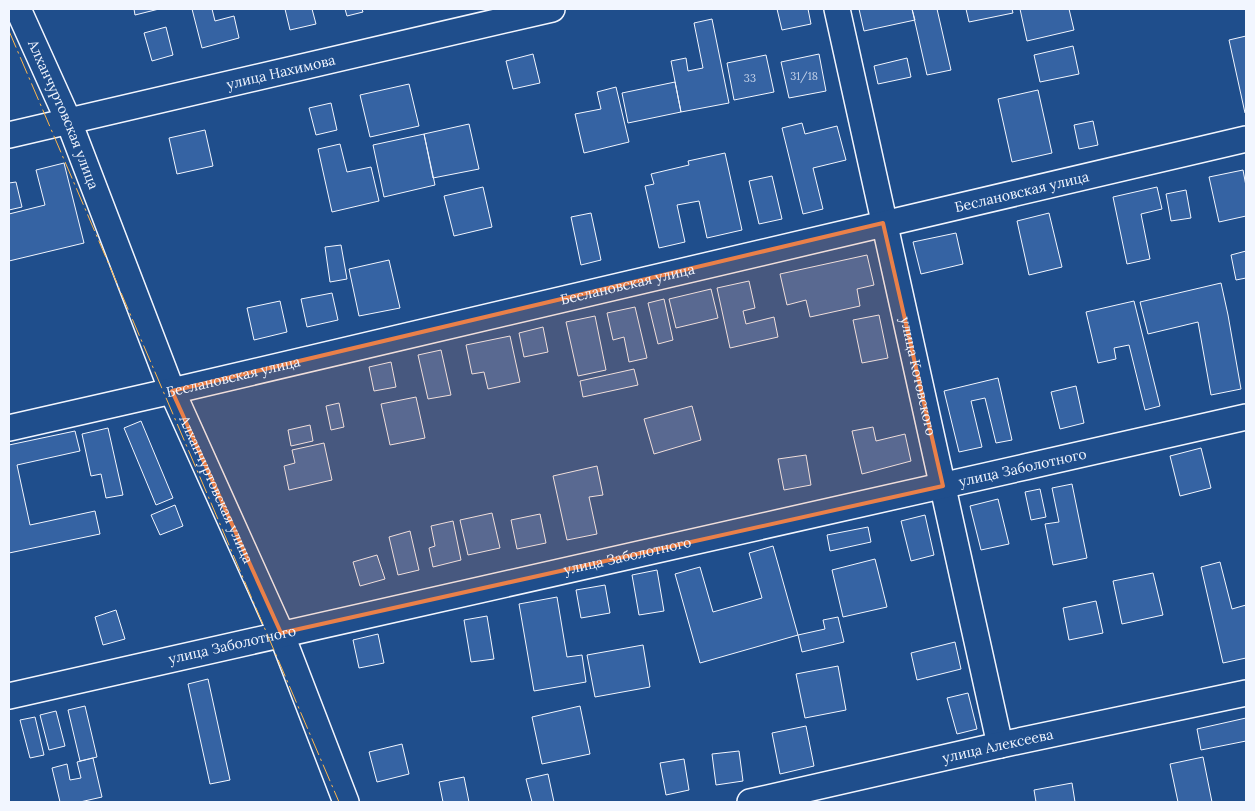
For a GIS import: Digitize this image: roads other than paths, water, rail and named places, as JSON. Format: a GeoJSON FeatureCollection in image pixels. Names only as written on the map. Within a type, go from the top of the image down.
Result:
{"type":"FeatureCollection","features":[{"type":"Feature","properties":{"kind":"street","name":"Алханчуртовская улица"},"geometry":{"type":"LineString","coordinates":[[18,9],[69,122],[172,391],[281,633],[346,802]]}},
{"type":"Feature","properties":{"kind":"street","name":"улица Нахимова"},"geometry":{"type":"LineString","coordinates":[[9,135],[552,9]]}},
{"type":"Feature","properties":{"kind":"street","name":"улица Котовского"},"geometry":{"type":"LineString","coordinates":[[837,9],[1000,745]]}},
{"type":"Feature","properties":{"kind":"street","name":"Беслановская улица"},"geometry":{"type":"LineString","coordinates":[[9,428],[1246,139]]}},
{"type":"Feature","properties":{"kind":"street","name":"улица Заболотного"},"geometry":{"type":"LineString","coordinates":[[9,696],[281,633],[1246,417]]}},
{"type":"Feature","properties":{"kind":"street","name":"улица Алексеева"},"geometry":{"type":"LineString","coordinates":[[750,802],[1000,745],[1246,693]]}}]}
